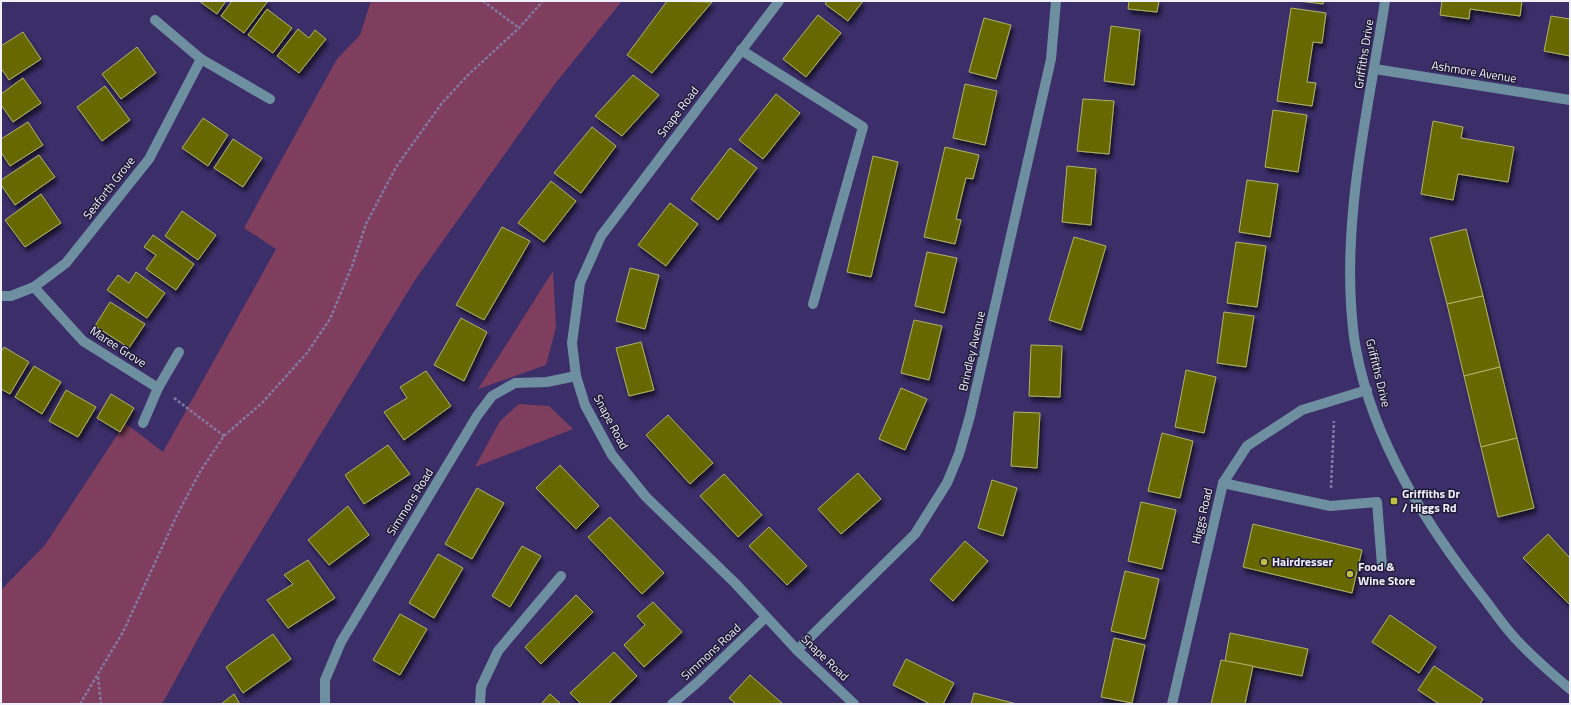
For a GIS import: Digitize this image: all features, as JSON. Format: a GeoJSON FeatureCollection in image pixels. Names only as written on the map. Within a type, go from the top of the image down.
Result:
{"type":"FeatureCollection","features":[{"type":"Feature","properties":{"kind":"street","name":"Snape Road"},"geometry":{"type":"LineString","coordinates":[[779,1],[601,236],[580,283],[572,343],[576,376],[585,405],[612,455],[646,497],[735,583],[797,650],[854,704]]}},
{"type":"Feature","properties":{"kind":"street","name":"Brindley Avenue"},"geometry":{"type":"LineString","coordinates":[[797,650],[915,534],[943,490],[959,454],[970,416],[1051,59],[1056,1]]}},
{"type":"Feature","properties":{"kind":"street","name":"Griffiths Drive"},"geometry":{"type":"LineString","coordinates":[[1385,1],[1356,184],[1352,231],[1352,311],[1356,349],[1367,390],[1376,418],[1398,466],[1427,519],[1465,576],[1514,638],[1570,689]]}},
{"type":"Feature","properties":{"kind":"street"},"geometry":{"type":"LineString","coordinates":[[155,20],[201,59],[270,99]]}},
{"type":"Feature","properties":{"kind":"street"},"geometry":{"type":"LineString","coordinates":[[741,50],[863,127],[813,304]]}},
{"type":"Feature","properties":{"kind":"street","name":"Seaforth Grove"},"geometry":{"type":"LineString","coordinates":[[1,296],[11,296],[34,287],[66,263],[149,159],[201,59]]}},
{"type":"Feature","properties":{"kind":"street","name":"Ashmore Avenue"},"geometry":{"type":"LineString","coordinates":[[1375,69],[1570,100]]}},
{"type":"Feature","properties":{"kind":"street","name":"Maree Grove"},"geometry":{"type":"LineString","coordinates":[[34,287],[82,341],[158,388]]}},
{"type":"Feature","properties":{"kind":"street"},"geometry":{"type":"LineString","coordinates":[[143,423],[158,388],[179,352]]}},
{"type":"Feature","properties":{"kind":"street","name":"Simmons Road"},"geometry":{"type":"LineString","coordinates":[[325,704],[325,680],[341,642],[477,416],[492,396],[515,383],[547,382],[576,376]]}},
{"type":"Feature","properties":{"kind":"street","name":"Higgs Road"},"geometry":{"type":"LineString","coordinates":[[1172,704],[1223,484],[1247,446],[1302,410],[1335,398],[1367,390]]}},
{"type":"Feature","properties":{"kind":"street"},"geometry":{"type":"LineString","coordinates":[[1223,484],[1330,506],[1376,502],[1382,565]]}},
{"type":"Feature","properties":{"kind":"street"},"geometry":{"type":"LineString","coordinates":[[480,704],[481,687],[498,651],[561,576]]}},
{"type":"Feature","properties":{"kind":"street","name":"Simmons Road"},"geometry":{"type":"LineString","coordinates":[[672,704],[698,682],[766,617]]}},
{"type":"Feature","properties":{"kind":"path"},"geometry":{"type":"LineString","coordinates":[[483,1],[519,28]]}},
{"type":"Feature","properties":{"kind":"path"},"geometry":{"type":"LineString","coordinates":[[80,704],[123,632],[177,515],[201,470],[224,436],[263,402],[307,353],[330,319],[352,266],[366,224],[396,166],[442,103],[468,75],[519,28],[543,1]]}},
{"type":"Feature","properties":{"kind":"path"},"geometry":{"type":"LineString","coordinates":[[158,388],[172,395],[224,436]]}},
{"type":"Feature","properties":{"kind":"path"},"geometry":{"type":"LineString","coordinates":[[1330,506],[1335,398]]}},
{"type":"Feature","properties":{"kind":"path"},"geometry":{"type":"LineString","coordinates":[[98,676],[100,704]]}},
{"type":"Feature","properties":{"kind":"shaded area"},"geometry":{"type":"Polygon","coordinates":[[[371,1],[622,1],[554,85],[415,280],[221,597],[162,704],[1,704],[1,590],[45,545],[125,423],[163,452],[276,249],[244,228],[337,59],[360,35],[371,1]]]}},
{"type":"Feature","properties":{"kind":"shaded area"},"geometry":{"type":"Polygon","coordinates":[[[553,271],[556,327],[546,365],[478,389],[553,271]]]}},
{"type":"Feature","properties":{"kind":"shaded area"},"geometry":{"type":"Polygon","coordinates":[[[519,404],[549,406],[573,429],[475,467],[500,421],[519,404]]]}},
{"type":"Feature","properties":{"kind":"building"},"geometry":{"type":"Polygon","coordinates":[[[199,1],[226,1],[217,14],[199,1]]]}},
{"type":"Feature","properties":{"kind":"building"},"geometry":{"type":"Polygon","coordinates":[[[232,1],[268,1],[244,33],[221,16],[232,1]]]}},
{"type":"Feature","properties":{"kind":"building"},"geometry":{"type":"Polygon","coordinates":[[[667,1],[712,2],[652,73],[627,55],[667,1]]]}},
{"type":"Feature","properties":{"kind":"building"},"geometry":{"type":"Polygon","coordinates":[[[827,1],[863,1],[848,21],[825,4],[827,1]]]}},
{"type":"Feature","properties":{"kind":"building"},"geometry":{"type":"Polygon","coordinates":[[[1129,1],[1159,1],[1157,12],[1128,9],[1129,1]]]}},
{"type":"Feature","properties":{"kind":"building"},"geometry":{"type":"Polygon","coordinates":[[[1299,1],[1324,1],[1323,4],[1299,1]]]}},
{"type":"Feature","properties":{"kind":"building"},"geometry":{"type":"Polygon","coordinates":[[[1442,1],[1522,1],[1520,16],[1470,9],[1469,19],[1440,15],[1442,1]]]}},
{"type":"Feature","properties":{"kind":"building"},"geometry":{"type":"Polygon","coordinates":[[[1291,8],[1326,13],[1322,43],[1313,42],[1307,82],[1316,83],[1312,106],[1277,101],[1291,8]]]}},
{"type":"Feature","properties":{"kind":"building"},"geometry":{"type":"Polygon","coordinates":[[[267,9],[292,28],[273,53],[248,35],[267,9]]]}},
{"type":"Feature","properties":{"kind":"building"},"geometry":{"type":"Polygon","coordinates":[[[818,15],[841,33],[806,77],[783,59],[818,15]]]}},
{"type":"Feature","properties":{"kind":"building"},"geometry":{"type":"Polygon","coordinates":[[[1551,16],[1570,19],[1570,56],[1544,51],[1551,16]]]}},
{"type":"Feature","properties":{"kind":"building"},"geometry":{"type":"Polygon","coordinates":[[[984,18],[1011,25],[996,79],[969,72],[984,18]]]}},
{"type":"Feature","properties":{"kind":"building"},"geometry":{"type":"Polygon","coordinates":[[[1111,26],[1140,30],[1134,85],[1104,81],[1111,26]]]}},
{"type":"Feature","properties":{"kind":"building"},"geometry":{"type":"Polygon","coordinates":[[[298,29],[309,38],[315,30],[326,39],[299,73],[277,56],[298,29]]]}},
{"type":"Feature","properties":{"kind":"building"},"geometry":{"type":"Polygon","coordinates":[[[23,32],[41,59],[9,80],[1,68],[1,46],[23,32]]]}},
{"type":"Feature","properties":{"kind":"building"},"geometry":{"type":"Polygon","coordinates":[[[137,47],[156,73],[121,99],[102,74],[137,47]]]}},
{"type":"Feature","properties":{"kind":"building"},"geometry":{"type":"Polygon","coordinates":[[[633,75],[659,95],[622,136],[595,116],[633,75]]]}},
{"type":"Feature","properties":{"kind":"building"},"geometry":{"type":"Polygon","coordinates":[[[23,78],[41,103],[13,122],[1,105],[1,94],[23,78]]]}},
{"type":"Feature","properties":{"kind":"building"},"geometry":{"type":"Polygon","coordinates":[[[965,84],[997,91],[985,145],[953,138],[965,84]]]}},
{"type":"Feature","properties":{"kind":"building"},"geometry":{"type":"Polygon","coordinates":[[[105,86],[130,120],[102,141],[77,107],[105,86]]]}},
{"type":"Feature","properties":{"kind":"building"},"geometry":{"type":"Polygon","coordinates":[[[776,94],[800,113],[763,159],[739,140],[776,94]]]}},
{"type":"Feature","properties":{"kind":"building"},"geometry":{"type":"Polygon","coordinates":[[[1083,99],[1114,101],[1109,154],[1077,151],[1083,99]]]}},
{"type":"Feature","properties":{"kind":"building"},"geometry":{"type":"Polygon","coordinates":[[[1273,110],[1307,115],[1298,172],[1265,167],[1273,110]]]}},
{"type":"Feature","properties":{"kind":"building"},"geometry":{"type":"Polygon","coordinates":[[[203,118],[228,135],[208,166],[182,148],[203,118]]]}},
{"type":"Feature","properties":{"kind":"building"},"geometry":{"type":"Polygon","coordinates":[[[1433,121],[1463,127],[1461,138],[1514,147],[1508,182],[1458,174],[1453,200],[1421,194],[1433,121]]]}},
{"type":"Feature","properties":{"kind":"building"},"geometry":{"type":"Polygon","coordinates":[[[28,122],[43,145],[10,166],[1,152],[1,139],[28,122]]]}},
{"type":"Feature","properties":{"kind":"building"},"geometry":{"type":"Polygon","coordinates":[[[592,127],[616,146],[581,193],[554,173],[592,127]]]}},
{"type":"Feature","properties":{"kind":"building"},"geometry":{"type":"Polygon","coordinates":[[[233,139],[262,158],[243,187],[214,168],[233,139]]]}},
{"type":"Feature","properties":{"kind":"building"},"geometry":{"type":"Polygon","coordinates":[[[945,147],[979,155],[973,179],[966,178],[956,219],[961,220],[955,244],[924,237],[945,147]]]}},
{"type":"Feature","properties":{"kind":"building"},"geometry":{"type":"Polygon","coordinates":[[[730,148],[757,168],[718,220],[691,199],[730,148]]]}},
{"type":"Feature","properties":{"kind":"building"},"geometry":{"type":"Polygon","coordinates":[[[39,155],[55,177],[15,205],[1,185],[1,180],[39,155]]]}},
{"type":"Feature","properties":{"kind":"building"},"geometry":{"type":"Polygon","coordinates":[[[873,156],[898,162],[871,277],[847,272],[873,156]]]}},
{"type":"Feature","properties":{"kind":"building"},"geometry":{"type":"Polygon","coordinates":[[[1067,166],[1096,169],[1091,225],[1062,222],[1067,166]]]}},
{"type":"Feature","properties":{"kind":"building"},"geometry":{"type":"Polygon","coordinates":[[[1247,180],[1278,184],[1270,237],[1239,232],[1247,180]]]}},
{"type":"Feature","properties":{"kind":"building"},"geometry":{"type":"Polygon","coordinates":[[[551,181],[576,201],[544,242],[518,223],[551,181]]]}},
{"type":"Feature","properties":{"kind":"building"},"geometry":{"type":"Polygon","coordinates":[[[41,194],[61,223],[25,247],[5,220],[41,194]]]}},
{"type":"Feature","properties":{"kind":"building"},"geometry":{"type":"Polygon","coordinates":[[[670,203],[698,224],[666,266],[638,245],[670,203]]]}},
{"type":"Feature","properties":{"kind":"building"},"geometry":{"type":"Polygon","coordinates":[[[182,211],[216,235],[198,260],[165,236],[182,211]]]}},
{"type":"Feature","properties":{"kind":"building"},"geometry":{"type":"Polygon","coordinates":[[[502,227],[530,241],[484,320],[456,305],[502,227]]]}},
{"type":"Feature","properties":{"kind":"building"},"geometry":{"type":"Polygon","coordinates":[[[1466,229],[1483,296],[1447,304],[1430,238],[1466,229]]]}},
{"type":"Feature","properties":{"kind":"building"},"geometry":{"type":"Polygon","coordinates":[[[153,235],[194,264],[176,290],[146,269],[156,255],[144,247],[153,235]]]}},
{"type":"Feature","properties":{"kind":"building"},"geometry":{"type":"Polygon","coordinates":[[[1074,237],[1106,246],[1081,330],[1049,320],[1074,237]]]}},
{"type":"Feature","properties":{"kind":"building"},"geometry":{"type":"Polygon","coordinates":[[[1236,242],[1266,246],[1257,307],[1227,303],[1236,242]]]}},
{"type":"Feature","properties":{"kind":"building"},"geometry":{"type":"Polygon","coordinates":[[[927,252],[957,258],[944,313],[915,306],[927,252]]]}},
{"type":"Feature","properties":{"kind":"building"},"geometry":{"type":"Polygon","coordinates":[[[630,268],[659,275],[645,329],[616,321],[630,268]]]}},
{"type":"Feature","properties":{"kind":"building"},"geometry":{"type":"Polygon","coordinates":[[[136,272],[165,293],[147,318],[107,290],[118,275],[129,283],[136,272]]]}},
{"type":"Feature","properties":{"kind":"building"},"geometry":{"type":"Polygon","coordinates":[[[1483,296],[1500,367],[1464,376],[1447,304],[1483,296]]]}},
{"type":"Feature","properties":{"kind":"building"},"geometry":{"type":"Polygon","coordinates":[[[110,302],[145,324],[129,348],[95,326],[110,302]]]}},
{"type":"Feature","properties":{"kind":"building"},"geometry":{"type":"Polygon","coordinates":[[[1224,312],[1254,316],[1246,367],[1217,363],[1224,312]]]}},
{"type":"Feature","properties":{"kind":"building"},"geometry":{"type":"Polygon","coordinates":[[[461,318],[487,332],[464,381],[434,365],[461,318]]]}},
{"type":"Feature","properties":{"kind":"building"},"geometry":{"type":"Polygon","coordinates":[[[914,320],[942,326],[929,380],[901,373],[914,320]]]}},
{"type":"Feature","properties":{"kind":"building"},"geometry":{"type":"Polygon","coordinates":[[[641,342],[654,390],[629,396],[616,348],[641,342]]]}},
{"type":"Feature","properties":{"kind":"building"},"geometry":{"type":"Polygon","coordinates":[[[1031,345],[1062,346],[1060,397],[1029,396],[1031,345]]]}},
{"type":"Feature","properties":{"kind":"building"},"geometry":{"type":"Polygon","coordinates":[[[4,347],[29,362],[10,394],[1,389],[1,352],[4,347]]]}},
{"type":"Feature","properties":{"kind":"building"},"geometry":{"type":"Polygon","coordinates":[[[34,366],[61,382],[42,414],[15,397],[34,366]]]}},
{"type":"Feature","properties":{"kind":"building"},"geometry":{"type":"Polygon","coordinates":[[[1500,367],[1517,438],[1481,447],[1464,376],[1500,367]]]}},
{"type":"Feature","properties":{"kind":"building"},"geometry":{"type":"Polygon","coordinates":[[[1186,370],[1216,377],[1204,433],[1175,427],[1186,370]]]}},
{"type":"Feature","properties":{"kind":"building"},"geometry":{"type":"Polygon","coordinates":[[[426,371],[451,406],[404,440],[384,412],[407,398],[400,387],[426,371]]]}},
{"type":"Feature","properties":{"kind":"building"},"geometry":{"type":"Polygon","coordinates":[[[901,388],[927,399],[905,450],[879,439],[901,388]]]}},
{"type":"Feature","properties":{"kind":"building"},"geometry":{"type":"Polygon","coordinates":[[[66,390],[96,407],[78,437],[49,421],[66,390]]]}},
{"type":"Feature","properties":{"kind":"building"},"geometry":{"type":"Polygon","coordinates":[[[111,394],[134,408],[120,432],[97,418],[111,394]]]}},
{"type":"Feature","properties":{"kind":"building"},"geometry":{"type":"Polygon","coordinates":[[[1014,412],[1040,413],[1037,468],[1011,466],[1014,412]]]}},
{"type":"Feature","properties":{"kind":"building"},"geometry":{"type":"Polygon","coordinates":[[[668,415],[713,463],[690,484],[646,435],[668,415]]]}},
{"type":"Feature","properties":{"kind":"building"},"geometry":{"type":"Polygon","coordinates":[[[1162,433],[1193,441],[1180,498],[1148,491],[1162,433]]]}},
{"type":"Feature","properties":{"kind":"building"},"geometry":{"type":"Polygon","coordinates":[[[1517,438],[1534,508],[1498,517],[1481,447],[1517,438]]]}},
{"type":"Feature","properties":{"kind":"building"},"geometry":{"type":"Polygon","coordinates":[[[388,445],[410,474],[364,504],[345,475],[388,445]]]}},
{"type":"Feature","properties":{"kind":"building"},"geometry":{"type":"Polygon","coordinates":[[[560,465],[599,506],[576,529],[536,488],[560,465]]]}},
{"type":"Feature","properties":{"kind":"building"},"geometry":{"type":"Polygon","coordinates":[[[858,473],[881,499],[841,534],[818,509],[858,473]]]}},
{"type":"Feature","properties":{"kind":"building"},"geometry":{"type":"Polygon","coordinates":[[[724,474],[762,515],[738,537],[700,496],[724,474]]]}},
{"type":"Feature","properties":{"kind":"building"},"geometry":{"type":"Polygon","coordinates":[[[992,480],[1017,488],[1003,536],[978,528],[992,480]]]}},
{"type":"Feature","properties":{"kind":"building"},"geometry":{"type":"Polygon","coordinates":[[[477,488],[504,503],[472,559],[445,544],[477,488]]]}},
{"type":"Feature","properties":{"kind":"building"},"geometry":{"type":"Polygon","coordinates":[[[1141,502],[1176,510],[1162,569],[1128,561],[1141,502]]]}},
{"type":"Feature","properties":{"kind":"building"},"geometry":{"type":"Polygon","coordinates":[[[348,506],[369,535],[329,565],[308,540],[348,506]]]}},
{"type":"Feature","properties":{"kind":"building"},"geometry":{"type":"Polygon","coordinates":[[[610,517],[664,573],[642,594],[588,537],[610,517]]]}},
{"type":"Feature","properties":{"kind":"building"},"geometry":{"type":"Polygon","coordinates":[[[1253,524],[1362,550],[1352,593],[1243,567],[1253,524]]]}},
{"type":"Feature","properties":{"kind":"building"},"geometry":{"type":"Polygon","coordinates":[[[769,527],[807,566],[787,585],[749,546],[769,527]]]}},
{"type":"Feature","properties":{"kind":"building"},"geometry":{"type":"Polygon","coordinates":[[[1548,534],[1570,558],[1570,605],[1523,558],[1548,534]]]}},
{"type":"Feature","properties":{"kind":"building"},"geometry":{"type":"Polygon","coordinates":[[[965,541],[988,561],[953,601],[930,580],[965,541]]]}},
{"type":"Feature","properties":{"kind":"building"},"geometry":{"type":"Polygon","coordinates":[[[522,546],[541,556],[510,607],[492,596],[522,546]]]}},
{"type":"Feature","properties":{"kind":"building"},"geometry":{"type":"Polygon","coordinates":[[[438,554],[463,568],[434,618],[409,603],[438,554]]]}},
{"type":"Feature","properties":{"kind":"building"},"geometry":{"type":"Polygon","coordinates":[[[308,560],[335,598],[288,628],[267,600],[293,584],[284,575],[308,560]]]}},
{"type":"Feature","properties":{"kind":"building"},"geometry":{"type":"Polygon","coordinates":[[[1125,571],[1159,579],[1145,639],[1111,631],[1125,571]]]}},
{"type":"Feature","properties":{"kind":"building"},"geometry":{"type":"Polygon","coordinates":[[[576,595],[593,612],[541,664],[525,647],[576,595]]]}},
{"type":"Feature","properties":{"kind":"building"},"geometry":{"type":"Polygon","coordinates":[[[653,602],[682,632],[644,667],[624,645],[645,625],[637,616],[653,602]]]}},
{"type":"Feature","properties":{"kind":"building"},"geometry":{"type":"Polygon","coordinates":[[[400,614],[427,629],[400,675],[373,660],[400,614]]]}},
{"type":"Feature","properties":{"kind":"building"},"geometry":{"type":"Polygon","coordinates":[[[1390,615],[1436,647],[1419,673],[1372,642],[1390,615]]]}},
{"type":"Feature","properties":{"kind":"building"},"geometry":{"type":"Polygon","coordinates":[[[1230,633],[1308,649],[1302,676],[1225,661],[1230,633]]]}},
{"type":"Feature","properties":{"kind":"building"},"geometry":{"type":"Polygon","coordinates":[[[273,634],[291,659],[243,693],[226,667],[273,634]]]}},
{"type":"Feature","properties":{"kind":"building"},"geometry":{"type":"Polygon","coordinates":[[[1114,638],[1145,645],[1132,703],[1101,697],[1114,638]]]}},
{"type":"Feature","properties":{"kind":"building"},"geometry":{"type":"Polygon","coordinates":[[[614,652],[637,676],[608,704],[581,704],[570,693],[614,652]]]}},
{"type":"Feature","properties":{"kind":"building"},"geometry":{"type":"Polygon","coordinates":[[[906,659],[954,683],[943,704],[930,704],[893,685],[906,659]]]}},
{"type":"Feature","properties":{"kind":"building"},"geometry":{"type":"Polygon","coordinates":[[[1221,660],[1253,666],[1245,704],[1211,704],[1221,660]]]}},
{"type":"Feature","properties":{"kind":"building"},"geometry":{"type":"Polygon","coordinates":[[[1434,666],[1483,699],[1480,704],[1439,704],[1418,690],[1434,666]]]}},
{"type":"Feature","properties":{"kind":"building"},"geometry":{"type":"Polygon","coordinates":[[[750,675],[783,704],[736,704],[729,698],[750,675]]]}},
{"type":"Feature","properties":{"kind":"building"},"geometry":{"type":"Polygon","coordinates":[[[974,693],[1017,704],[971,704],[974,693]]]}},
{"type":"Feature","properties":{"kind":"building"},"geometry":{"type":"Polygon","coordinates":[[[234,694],[240,704],[221,704],[234,694]]]}},
{"type":"Feature","properties":{"kind":"building"},"geometry":{"type":"Polygon","coordinates":[[[550,694],[561,704],[541,704],[550,694]]]}},
{"type":"Feature","properties":{"kind":"place","name":"Griffiths Dr / Higgs Rd"},"geometry":{"type":"Point","coordinates":[1394,501]}},
{"type":"Feature","properties":{"kind":"place","name":"Hairdresser"},"geometry":{"type":"Point","coordinates":[1264,562]}},
{"type":"Feature","properties":{"kind":"place","name":"Food & Wine Store"},"geometry":{"type":"Point","coordinates":[1350,574]}}]}
